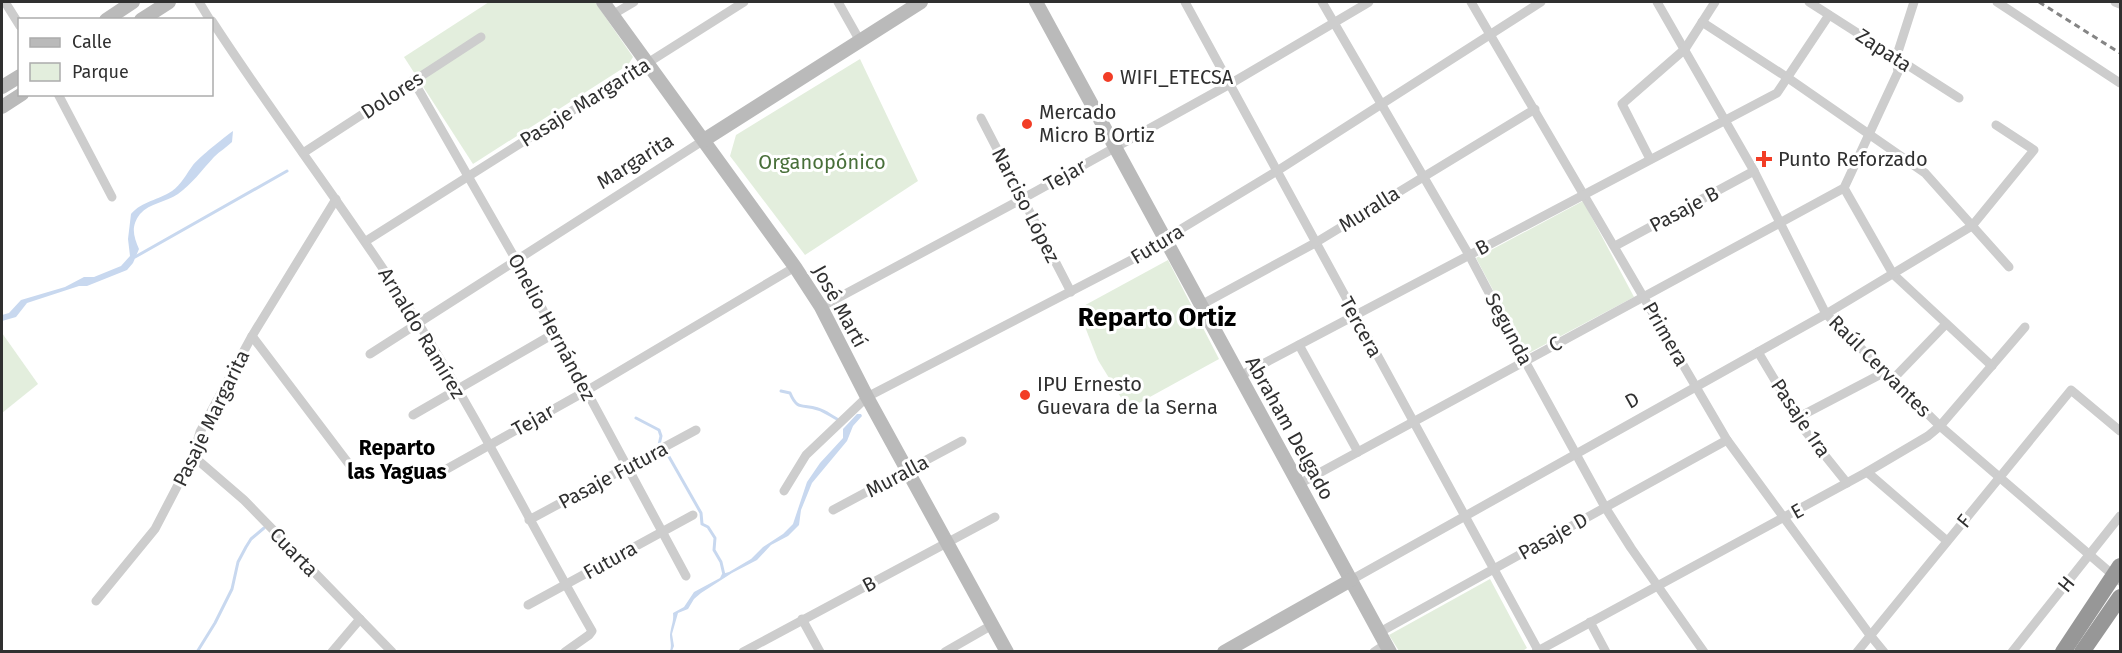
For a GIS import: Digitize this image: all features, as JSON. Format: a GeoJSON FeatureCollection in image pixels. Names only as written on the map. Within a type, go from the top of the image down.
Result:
{"type":"FeatureCollection","features":[{"type":"Feature","properties":{"kind":"highway"},"geometry":{"type":"LineString","coordinates":[[2063,651],[2119,574]]}},
{"type":"Feature","properties":{"kind":"highway"},"geometry":{"type":"LineString","coordinates":[[2082,651],[2121,597]]}},
{"type":"Feature","properties":{"kind":"street"},"geometry":{"type":"LineString","coordinates":[[5,2],[18,23]]}},
{"type":"Feature","properties":{"kind":"street"},"geometry":{"type":"LineString","coordinates":[[109,18],[133,2]]}},
{"type":"Feature","properties":{"kind":"street"},"geometry":{"type":"LineString","coordinates":[[144,18],[169,2]]}},
{"type":"Feature","properties":{"kind":"street","name":"Arnaldo Ramírez"},"geometry":{"type":"LineString","coordinates":[[199,2],[210,18]]}},
{"type":"Feature","properties":{"kind":"street","name":"José Martí"},"geometry":{"type":"LineString","coordinates":[[603,2],[795,267],[821,307],[867,398],[1007,651]]}},
{"type":"Feature","properties":{"kind":"street"},"geometry":{"type":"LineString","coordinates":[[612,15],[634,2]]}},
{"type":"Feature","properties":{"kind":"street","name":"Pasaje Margarita"},"geometry":{"type":"LineString","coordinates":[[366,241],[744,2]]}},
{"type":"Feature","properties":{"kind":"street"},"geometry":{"type":"LineString","coordinates":[[838,2],[860,41]]}},
{"type":"Feature","properties":{"kind":"street","name":"Margarita"},"geometry":{"type":"LineString","coordinates":[[370,354],[921,2]]}},
{"type":"Feature","properties":{"kind":"street","name":"Abraham Delgado"},"geometry":{"type":"LineString","coordinates":[[1036,2],[1351,580],[1382,645]]}},
{"type":"Feature","properties":{"kind":"street","name":"Tercera"},"geometry":{"type":"LineString","coordinates":[[1185,2],[1537,651]]}},
{"type":"Feature","properties":{"kind":"street","name":"Segunda"},"geometry":{"type":"LineString","coordinates":[[1322,2],[1383,103],[1469,255],[1605,507],[1657,586],[1704,651]]}},
{"type":"Feature","properties":{"kind":"street","name":"Tejar"},"geometry":{"type":"LineString","coordinates":[[821,307],[1230,84],[1369,2]]}},
{"type":"Feature","properties":{"kind":"street","name":"Primera"},"geometry":{"type":"LineString","coordinates":[[1471,2],[1727,440],[1870,636],[1884,651]]}},
{"type":"Feature","properties":{"kind":"street","name":"Futura"},"geometry":{"type":"LineString","coordinates":[[784,491],[806,455],[867,398],[1166,242],[1176,232],[1277,171],[1541,2]]}},
{"type":"Feature","properties":{"kind":"street","name":"Raúl Cervantes"},"geometry":{"type":"LineString","coordinates":[[1658,2],[1754,171],[1826,314],[1940,426],[2090,554],[2119,574]]}},
{"type":"Feature","properties":{"kind":"street"},"geometry":{"type":"LineString","coordinates":[[1650,159],[1622,104],[1684,49],[1715,2]]}},
{"type":"Feature","properties":{"kind":"street","name":"Zapata"},"geometry":{"type":"LineString","coordinates":[[1809,2],[1959,98]]}},
{"type":"Feature","properties":{"kind":"street"},"geometry":{"type":"LineString","coordinates":[[1914,2],[1896,58],[1898,72],[1844,188],[1893,274],[1992,366]]}},
{"type":"Feature","properties":{"kind":"street"},"geometry":{"type":"LineString","coordinates":[[1997,2],[2121,83]]}},
{"type":"Feature","properties":{"kind":"street"},"geometry":{"type":"LineString","coordinates":[[2115,2],[2121,4]]}},
{"type":"Feature","properties":{"kind":"street","name":"B"},"geometry":{"type":"LineString","coordinates":[[1240,376],[1777,93],[1829,15]]}},
{"type":"Feature","properties":{"kind":"street"},"geometry":{"type":"LineString","coordinates":[[1702,22],[1788,78],[1925,173],[2009,267]]}},
{"type":"Feature","properties":{"kind":"street","name":"Arnaldo Ramírez"},"geometry":{"type":"LineString","coordinates":[[213,23],[240,65],[366,241],[418,323],[488,445],[592,631],[565,651]]}},
{"type":"Feature","properties":{"kind":"street","name":"Dolores"},"geometry":{"type":"LineString","coordinates":[[303,153],[481,37]]}},
{"type":"Feature","properties":{"kind":"street"},"geometry":{"type":"LineString","coordinates":[[2,87],[18,77]]}},
{"type":"Feature","properties":{"kind":"street","name":"Onelio Hernández"},"geometry":{"type":"LineString","coordinates":[[413,80],[516,260],[686,576]]}},
{"type":"Feature","properties":{"kind":"street"},"geometry":{"type":"LineString","coordinates":[[2,107],[19,96]]}},
{"type":"Feature","properties":{"kind":"street"},"geometry":{"type":"LineString","coordinates":[[59,96],[112,196]]}},
{"type":"Feature","properties":{"kind":"street","name":"Muralla"},"geometry":{"type":"LineString","coordinates":[[1201,304],[1315,243],[1535,109]]}},
{"type":"Feature","properties":{"kind":"street","name":"Narciso López"},"geometry":{"type":"LineString","coordinates":[[981,118],[1071,292]]}},
{"type":"Feature","properties":{"kind":"street","name":"D"},"geometry":{"type":"LineString","coordinates":[[1224,651],[1826,314],[1972,226],[2034,150],[1996,125]]}},
{"type":"Feature","properties":{"kind":"street","name":"Pasaje B"},"geometry":{"type":"LineString","coordinates":[[1615,246],[1754,171]]}},
{"type":"Feature","properties":{"kind":"street","name":"C"},"geometry":{"type":"LineString","coordinates":[[1299,484],[1844,188]]}},
{"type":"Feature","properties":{"kind":"street","name":"Pasaje Margarita"},"geometry":{"type":"LineString","coordinates":[[96,600],[155,529],[193,456],[200,432],[252,336],[336,199]]}},
{"type":"Feature","properties":{"kind":"street","name":"Tejar"},"geometry":{"type":"LineString","coordinates":[[445,470],[586,391],[795,267]]}},
{"type":"Feature","properties":{"kind":"street"},"geometry":{"type":"LineString","coordinates":[[1893,379],[1946,324]]}},
{"type":"Feature","properties":{"kind":"street","name":"E"},"geometry":{"type":"LineString","coordinates":[[1537,651],[1784,518],[1928,436],[1940,426],[2025,327]]}},
{"type":"Feature","properties":{"kind":"street"},"geometry":{"type":"LineString","coordinates":[[413,415],[555,333]]}},
{"type":"Feature","properties":{"kind":"street"},"geometry":{"type":"LineString","coordinates":[[252,336],[358,476]]}},
{"type":"Feature","properties":{"kind":"street"},"geometry":{"type":"LineString","coordinates":[[1299,345],[1358,452]]}},
{"type":"Feature","properties":{"kind":"street","name":"Pasaje 1ra"},"geometry":{"type":"LineString","coordinates":[[1758,352],[1806,432],[1847,483]]}},
{"type":"Feature","properties":{"kind":"street"},"geometry":{"type":"LineString","coordinates":[[1797,418],[1885,372]]}},
{"type":"Feature","properties":{"kind":"street","name":"F"},"geometry":{"type":"LineString","coordinates":[[1857,651],[2072,390],[2121,431]]}},
{"type":"Feature","properties":{"kind":"street","name":"Pasaje Futura"},"geometry":{"type":"LineString","coordinates":[[529,520],[696,430]]}},
{"type":"Feature","properties":{"kind":"street","name":"Pasaje D"},"geometry":{"type":"LineString","coordinates":[[1382,645],[1493,569],[1727,440]]}},
{"type":"Feature","properties":{"kind":"street","name":"Muralla"},"geometry":{"type":"LineString","coordinates":[[833,510],[962,441]]}},
{"type":"Feature","properties":{"kind":"street","name":"Cuarta"},"geometry":{"type":"LineString","coordinates":[[193,456],[244,500],[392,651]]}},
{"type":"Feature","properties":{"kind":"street"},"geometry":{"type":"LineString","coordinates":[[1867,472],[1947,541]]}},
{"type":"Feature","properties":{"kind":"street","name":"Futura"},"geometry":{"type":"LineString","coordinates":[[528,605],[693,515]]}},
{"type":"Feature","properties":{"kind":"street","name":"H"},"geometry":{"type":"LineString","coordinates":[[2012,651],[2121,516]]}},
{"type":"Feature","properties":{"kind":"street","name":"B"},"geometry":{"type":"LineString","coordinates":[[743,651],[995,517]]}},
{"type":"Feature","properties":{"kind":"street"},"geometry":{"type":"LineString","coordinates":[[332,651],[360,619]]}},
{"type":"Feature","properties":{"kind":"street"},"geometry":{"type":"LineString","coordinates":[[802,619],[820,651]]}},
{"type":"Feature","properties":{"kind":"street"},"geometry":{"type":"LineString","coordinates":[[1590,622],[1606,651]]}},
{"type":"Feature","properties":{"kind":"street"},"geometry":{"type":"LineString","coordinates":[[945,651],[992,626]]}},
{"type":"Feature","properties":{"kind":"green space"},"geometry":{"type":"Polygon","coordinates":[[[489,2],[595,2],[633,57],[628,65],[473,164],[404,57],[489,2]]]}},
{"type":"Feature","properties":{"kind":"green space","name":"Organopónico"},"geometry":{"type":"Polygon","coordinates":[[[860,59],[918,181],[805,255],[730,156],[736,135],[860,59]]]}},
{"type":"Feature","properties":{"kind":"green space"},"geometry":{"type":"Polygon","coordinates":[[[1583,201],[1634,297],[1527,354],[1476,258],[1583,201]]]}},
{"type":"Feature","properties":{"kind":"green space"},"geometry":{"type":"Polygon","coordinates":[[[1168,260],[1219,359],[1128,409],[1098,360],[1078,309],[1168,260]]]}},
{"type":"Feature","properties":{"kind":"green space"},"geometry":{"type":"Polygon","coordinates":[[[2,333],[38,384],[2,413],[2,333]]]}},
{"type":"Feature","properties":{"kind":"green space"},"geometry":{"type":"Polygon","coordinates":[[[1490,579],[1527,648],[1521,652],[1399,651],[1389,635],[1490,579]]]}},
{"type":"Feature","properties":{"kind":"water"},"geometry":{"type":"Polygon","coordinates":[[[233,131],[232,142],[214,157],[188,186],[178,194],[148,207],[140,214],[134,228],[134,236],[139,249],[127,270],[87,286],[79,286],[27,303],[16,317],[2,321],[2,315],[9,313],[21,300],[65,287],[84,277],[94,277],[121,266],[130,256],[128,239],[131,214],[140,206],[175,188],[197,161],[233,131]]]}},
{"type":"Feature","properties":{"kind":"water"},"geometry":{"type":"Polygon","coordinates":[[[857,414],[862,416],[853,426],[847,441],[812,483],[801,510],[799,525],[788,536],[771,545],[757,560],[701,593],[688,609],[678,613],[672,634],[674,646],[670,651],[673,613],[684,607],[694,592],[751,559],[793,524],[807,482],[820,463],[843,438],[843,429],[857,414]]]}},
{"type":"Feature","properties":{"kind":"waterway"},"geometry":{"type":"LineString","coordinates":[[135,257],[287,171]]}},
{"type":"Feature","properties":{"kind":"waterway"},"geometry":{"type":"LineString","coordinates":[[781,391],[790,393],[798,405],[813,407],[837,419]]}},
{"type":"Feature","properties":{"kind":"waterway"},"geometry":{"type":"LineString","coordinates":[[636,418],[659,430],[661,436],[659,445],[668,455],[701,513],[702,524],[708,527],[715,538],[714,550],[721,562],[724,575]]}},
{"type":"Feature","properties":{"kind":"waterway"},"geometry":{"type":"LineString","coordinates":[[197,652],[232,589],[238,562],[246,547],[251,539],[264,528]]}},
{"type":"Feature","properties":{"kind":"railway"},"geometry":{"type":"LineString","coordinates":[[2039,2],[2120,53]]}},
{"type":"Feature","properties":{"kind":"place","name":"WIFI_ETECSA"},"geometry":{"type":"Point","coordinates":[1108,77]}},
{"type":"Feature","properties":{"kind":"place","name":"Mercado Micro B Ortiz"},"geometry":{"type":"Point","coordinates":[1027,124]}},
{"type":"Feature","properties":{"kind":"place","name":"Punto Reforzado"},"geometry":{"type":"Point","coordinates":[1764,159]}},
{"type":"Feature","properties":{"kind":"place","name":"IPU Ernesto Guevara de la Serna"},"geometry":{"type":"Point","coordinates":[1025,395]}},
{"type":"Feature","properties":{"kind":"district","name":"Reparto Ortiz"},"geometry":{"type":"Point","coordinates":[1157,317]}},
{"type":"Feature","properties":{"kind":"district","name":"Reparto las Yaguas"},"geometry":{"type":"Point","coordinates":[397,460]}}]}
